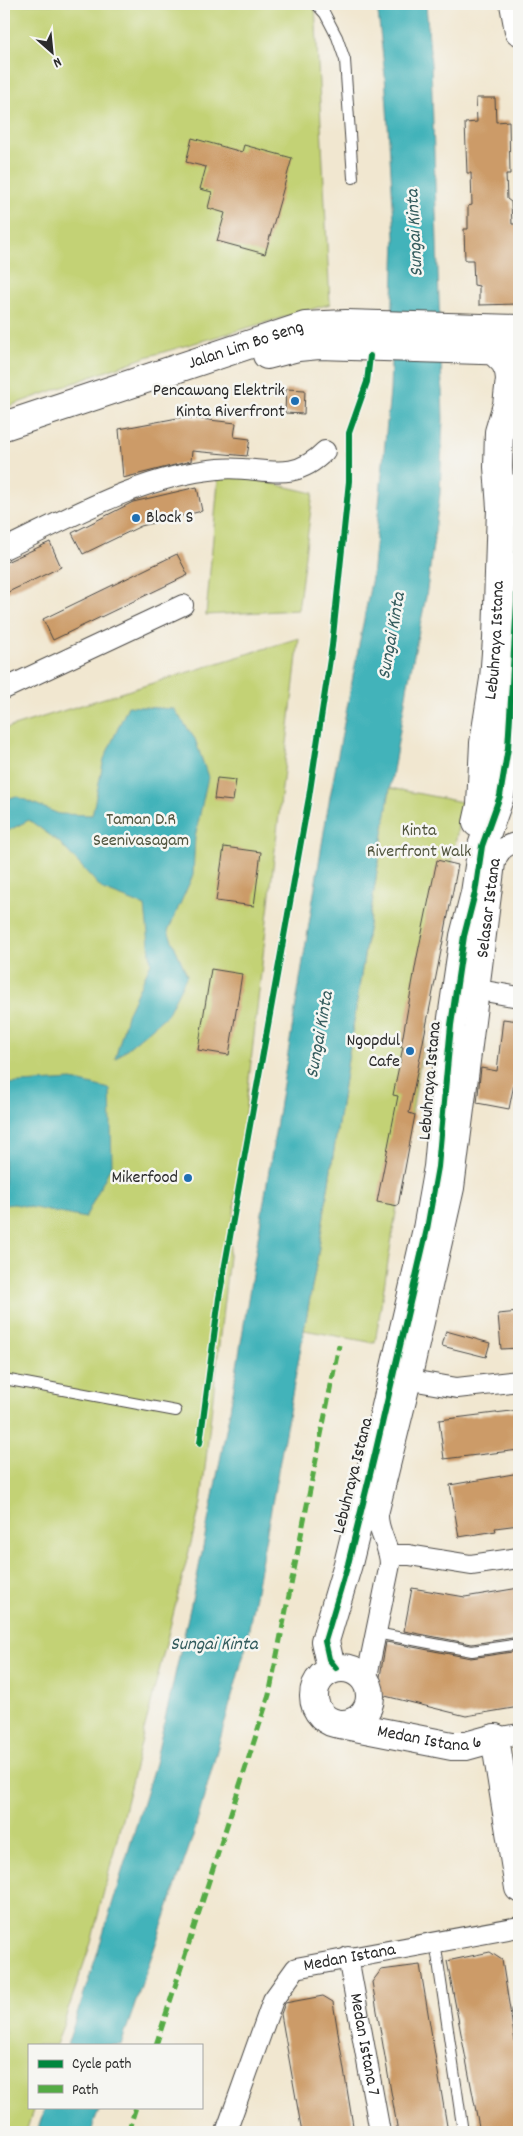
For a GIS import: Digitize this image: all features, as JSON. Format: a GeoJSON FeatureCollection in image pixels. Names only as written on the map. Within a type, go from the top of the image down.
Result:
{"type":"FeatureCollection","features":[{"type":"Feature","properties":{"kind":"street"},"geometry":{"type":"LineString","coordinates":[[514,4],[519,31]]}},
{"type":"Feature","properties":{"kind":"street","name":"Jalan Lim Bo Seng"},"geometry":{"type":"LineString","coordinates":[[4,426],[292,330],[319,324],[345,335],[500,339]]}},
{"type":"Feature","properties":{"kind":"street","name":"Jalan Lim Bo Seng"},"geometry":{"type":"LineString","coordinates":[[4,440],[280,351],[319,345],[345,335]]}},
{"type":"Feature","properties":{"kind":"street"},"geometry":{"type":"LineString","coordinates":[[500,339],[519,342]]}},
{"type":"Feature","properties":{"kind":"street","name":"Lebuhraya Istana"},"geometry":{"type":"LineString","coordinates":[[336,1668],[326,1650],[326,1641],[348,1564],[427,1230],[438,1167],[451,1025],[464,936],[475,893],[482,846],[497,797],[484,743],[494,678],[501,508],[498,467],[499,432],[507,405],[510,379],[500,339]]}},
{"type":"Feature","properties":{"kind":"street"},"geometry":{"type":"LineString","coordinates":[[501,508],[509,449],[519,419]]}},
{"type":"Feature","properties":{"kind":"street"},"geometry":{"type":"LineString","coordinates":[[4,549],[114,498],[155,482],[219,468],[277,473],[291,472],[305,467],[325,451]]}},
{"type":"Feature","properties":{"kind":"street","name":"Lebuhraya Istana"},"geometry":{"type":"LineString","coordinates":[[514,725],[519,487]]}},
{"type":"Feature","properties":{"kind":"street"},"geometry":{"type":"LineString","coordinates":[[4,688],[183,605]]}},
{"type":"Feature","properties":{"kind":"street"},"geometry":{"type":"LineString","coordinates":[[497,797],[497,745],[514,725]]}},
{"type":"Feature","properties":{"kind":"street","name":"Selasar Istana"},"geometry":{"type":"LineString","coordinates":[[479,990],[496,855],[511,843],[519,842]]}},
{"type":"Feature","properties":{"kind":"street"},"geometry":{"type":"LineString","coordinates":[[519,997],[479,990],[454,1188],[412,1380],[378,1514],[378,1524],[390,1555],[390,1564],[376,1633],[368,1691],[362,1715],[356,1720],[340,1724],[324,1718],[318,1712],[313,1695],[315,1686],[327,1672],[336,1668],[352,1670],[368,1691],[384,1716],[396,1722],[451,1734],[507,1736],[519,1888]]}},
{"type":"Feature","properties":{"kind":"street"},"geometry":{"type":"LineString","coordinates":[[412,1380],[457,1388],[519,1381]]}},
{"type":"Feature","properties":{"kind":"street"},"geometry":{"type":"LineString","coordinates":[[390,1555],[409,1555],[471,1565],[519,1558]]}},
{"type":"Feature","properties":{"kind":"street","name":"Lebuhraya Istana"},"geometry":{"type":"LineString","coordinates":[[315,1686],[316,1645],[339,1591]]}},
{"type":"Feature","properties":{"kind":"street","name":"Medan Istana 6"},"geometry":{"type":"LineString","coordinates":[[340,1724],[452,1746],[466,1746],[507,1736]]}},
{"type":"Feature","properties":{"kind":"street","name":"Medan Istana"},"geometry":{"type":"LineString","coordinates":[[226,2132],[273,2000],[296,1968],[519,1927]]}},
{"type":"Feature","properties":{"kind":"street","name":"Medan Istana 7"},"geometry":{"type":"LineString","coordinates":[[348,1957],[380,2132]]}},
{"type":"Feature","properties":{"kind":"lane"},"geometry":{"type":"LineString","coordinates":[[316,4],[325,14],[337,37],[345,60],[352,178]]}},
{"type":"Feature","properties":{"kind":"lane"},"geometry":{"type":"LineString","coordinates":[[4,1379],[176,1411]]}},
{"type":"Feature","properties":{"kind":"lane"},"geometry":{"type":"LineString","coordinates":[[376,1633],[472,1651],[519,1644]]}},
{"type":"Feature","properties":{"kind":"lane"},"geometry":{"type":"LineString","coordinates":[[435,1941],[463,2132]]}},
{"type":"Feature","properties":{"kind":"green space"},"geometry":{"type":"Polygon","coordinates":[[[4,4],[315,4],[330,304],[146,357],[4,408],[4,4]]]}},
{"type":"Feature","properties":{"kind":"green space"},"geometry":{"type":"Polygon","coordinates":[[[219,471],[313,493],[298,610],[206,615],[219,471]]]}},
{"type":"Feature","properties":{"kind":"green space","name":"Taman D.R Seenivasagam"},"geometry":{"type":"Polygon","coordinates":[[[299,638],[201,1503],[91,1943],[56,2044],[28,2044],[28,2108],[34,2108],[26,2132],[4,2132],[4,729],[299,638]]]}},
{"type":"Feature","properties":{"kind":"green space","name":"Kinta Riverfront Walk"},"geometry":{"type":"Polygon","coordinates":[[[390,788],[462,802],[375,1343],[304,1330],[317,1260],[390,788]]]}},
{"type":"Feature","properties":{"kind":"water","name":"Sungai Kinta"},"geometry":{"type":"Polygon","coordinates":[[[377,4],[426,4],[431,64],[443,418],[440,494],[426,597],[408,684],[390,788],[317,1260],[245,1650],[194,1833],[121,2044],[67,2044],[97,1954],[155,1763],[196,1582],[230,1410],[328,807],[372,577],[390,391],[395,237],[385,76],[377,4]]]}},
{"type":"Feature","properties":{"kind":"water"},"geometry":{"type":"Polygon","coordinates":[[[128,706],[174,709],[195,739],[208,777],[195,837],[193,875],[168,931],[187,975],[167,1015],[115,1059],[128,1012],[151,963],[145,906],[103,890],[59,842],[29,820],[4,833],[4,800],[16,796],[59,814],[92,815],[104,759],[128,706]]]}},
{"type":"Feature","properties":{"kind":"water"},"geometry":{"type":"Polygon","coordinates":[[[72,1080],[110,1089],[112,1164],[85,1218],[14,1204],[4,1205],[4,1084],[72,1080]]]}},
{"type":"Feature","properties":{"kind":"water"},"geometry":{"type":"Polygon","coordinates":[[[45,2108],[100,2108],[91,2132],[37,2132],[45,2108]]]}},
{"type":"Feature","properties":{"kind":"building"},"geometry":{"type":"Polygon","coordinates":[[[476,98],[495,98],[496,122],[509,121],[510,174],[506,174],[507,199],[511,202],[512,224],[519,224],[519,304],[479,305],[479,286],[474,285],[473,260],[465,260],[464,229],[468,229],[468,206],[472,205],[471,173],[467,173],[465,123],[477,122],[476,98]]]}},
{"type":"Feature","properties":{"kind":"building"},"geometry":{"type":"Polygon","coordinates":[[[192,138],[242,152],[244,145],[292,158],[265,254],[217,241],[225,213],[208,208],[212,192],[200,189],[206,167],[186,162],[192,138]]]}},
{"type":"Feature","properties":{"kind":"building","name":"Pencawang Elektrik Kinta Riverfront"},"geometry":{"type":"Polygon","coordinates":[[[286,389],[305,390],[304,414],[285,413],[286,389]]]}},
{"type":"Feature","properties":{"kind":"building"},"geometry":{"type":"Polygon","coordinates":[[[183,417],[236,423],[234,437],[250,439],[247,456],[192,451],[191,461],[123,478],[119,429],[183,417]]]}},
{"type":"Feature","properties":{"kind":"building","name":"Block S"},"geometry":{"type":"Polygon","coordinates":[[[197,487],[202,511],[141,526],[83,554],[72,533],[133,502],[197,487]]]}},
{"type":"Feature","properties":{"kind":"building"},"geometry":{"type":"Polygon","coordinates":[[[50,542],[61,567],[4,594],[4,563],[50,542]]]}},
{"type":"Feature","properties":{"kind":"building"},"geometry":{"type":"Polygon","coordinates":[[[177,554],[188,575],[53,640],[43,619],[177,554]]]}},
{"type":"Feature","properties":{"kind":"building"},"geometry":{"type":"Polygon","coordinates":[[[217,778],[236,780],[233,801],[214,799],[217,778]]]}},
{"type":"Feature","properties":{"kind":"building"},"geometry":{"type":"Polygon","coordinates":[[[224,847],[261,852],[254,906],[216,901],[224,847]]]}},
{"type":"Feature","properties":{"kind":"building"},"geometry":{"type":"Polygon","coordinates":[[[437,860],[458,865],[409,1113],[415,1115],[398,1206],[377,1202],[398,1096],[393,1095],[403,1047],[401,1047],[437,860]]]}},
{"type":"Feature","properties":{"kind":"building"},"geometry":{"type":"Polygon","coordinates":[[[211,969],[242,974],[229,1055],[198,1050],[211,969]]]}},
{"type":"Feature","properties":{"kind":"building"},"geometry":{"type":"Polygon","coordinates":[[[503,1019],[519,1021],[519,1059],[509,1109],[477,1103],[481,1068],[497,1071],[503,1019]]]}},
{"type":"Feature","properties":{"kind":"building"},"geometry":{"type":"Polygon","coordinates":[[[519,1312],[519,1348],[501,1349],[498,1314],[519,1312]]]}},
{"type":"Feature","properties":{"kind":"building"},"geometry":{"type":"Polygon","coordinates":[[[446,1331],[490,1343],[486,1357],[442,1346],[446,1331]]]}},
{"type":"Feature","properties":{"kind":"building"},"geometry":{"type":"Polygon","coordinates":[[[519,1410],[519,1450],[444,1459],[439,1420],[519,1410]]]}},
{"type":"Feature","properties":{"kind":"building"},"geometry":{"type":"Polygon","coordinates":[[[519,1473],[519,1525],[495,1528],[496,1531],[459,1537],[450,1485],[519,1473]]]}},
{"type":"Feature","properties":{"kind":"building"},"geometry":{"type":"Polygon","coordinates":[[[412,1588],[465,1597],[519,1588],[519,1637],[472,1644],[404,1631],[412,1588]]]}},
{"type":"Feature","properties":{"kind":"building"},"geometry":{"type":"Polygon","coordinates":[[[386,1642],[471,1658],[519,1651],[519,1707],[466,1716],[377,1694],[386,1642]]]}},
{"type":"Feature","properties":{"kind":"building"},"geometry":{"type":"Polygon","coordinates":[[[490,1952],[502,1960],[519,2066],[519,2132],[480,2132],[447,1961],[490,1952]]]}},
{"type":"Feature","properties":{"kind":"building"},"geometry":{"type":"Polygon","coordinates":[[[420,1965],[448,2132],[398,2132],[372,1982],[381,1970],[420,1965]]]}},
{"type":"Feature","properties":{"kind":"building"},"geometry":{"type":"Polygon","coordinates":[[[323,1996],[333,2002],[354,2132],[302,2132],[281,2014],[285,2003],[323,1996]]]}},
{"type":"Feature","properties":{"kind":"marked path"},"geometry":{"type":"LineString","coordinates":[[156,2044],[269,1695],[339,1345]]}},
{"type":"Feature","properties":{"kind":"marked path"},"geometry":{"type":"LineString","coordinates":[[128,2132],[136,2108]]}},
{"type":"Feature","properties":{"kind":"cycle path"},"geometry":{"type":"LineString","coordinates":[[200,1443],[219,1298],[309,797],[332,646],[349,481],[349,433],[367,382],[370,356]]}},
{"type":"Feature","properties":{"kind":"cycle path"},"geometry":{"type":"LineString","coordinates":[[336,1668],[329,1659],[325,1641],[348,1564],[427,1229],[438,1167],[451,1025],[464,936],[475,893],[482,846],[500,796],[508,748],[517,603],[519,487]]}},
{"type":"Feature","properties":{"kind":"place","name":"Pencawang Elektrik Kinta Riverfront"},"geometry":{"type":"Point","coordinates":[295,401]}},
{"type":"Feature","properties":{"kind":"place","name":"Block S"},"geometry":{"type":"Point","coordinates":[136,518]}},
{"type":"Feature","properties":{"kind":"place","name":"Ngopdul Cafe"},"geometry":{"type":"Point","coordinates":[410,1051]}},
{"type":"Feature","properties":{"kind":"place","name":"Mikerfood"},"geometry":{"type":"Point","coordinates":[188,1178]}}]}
